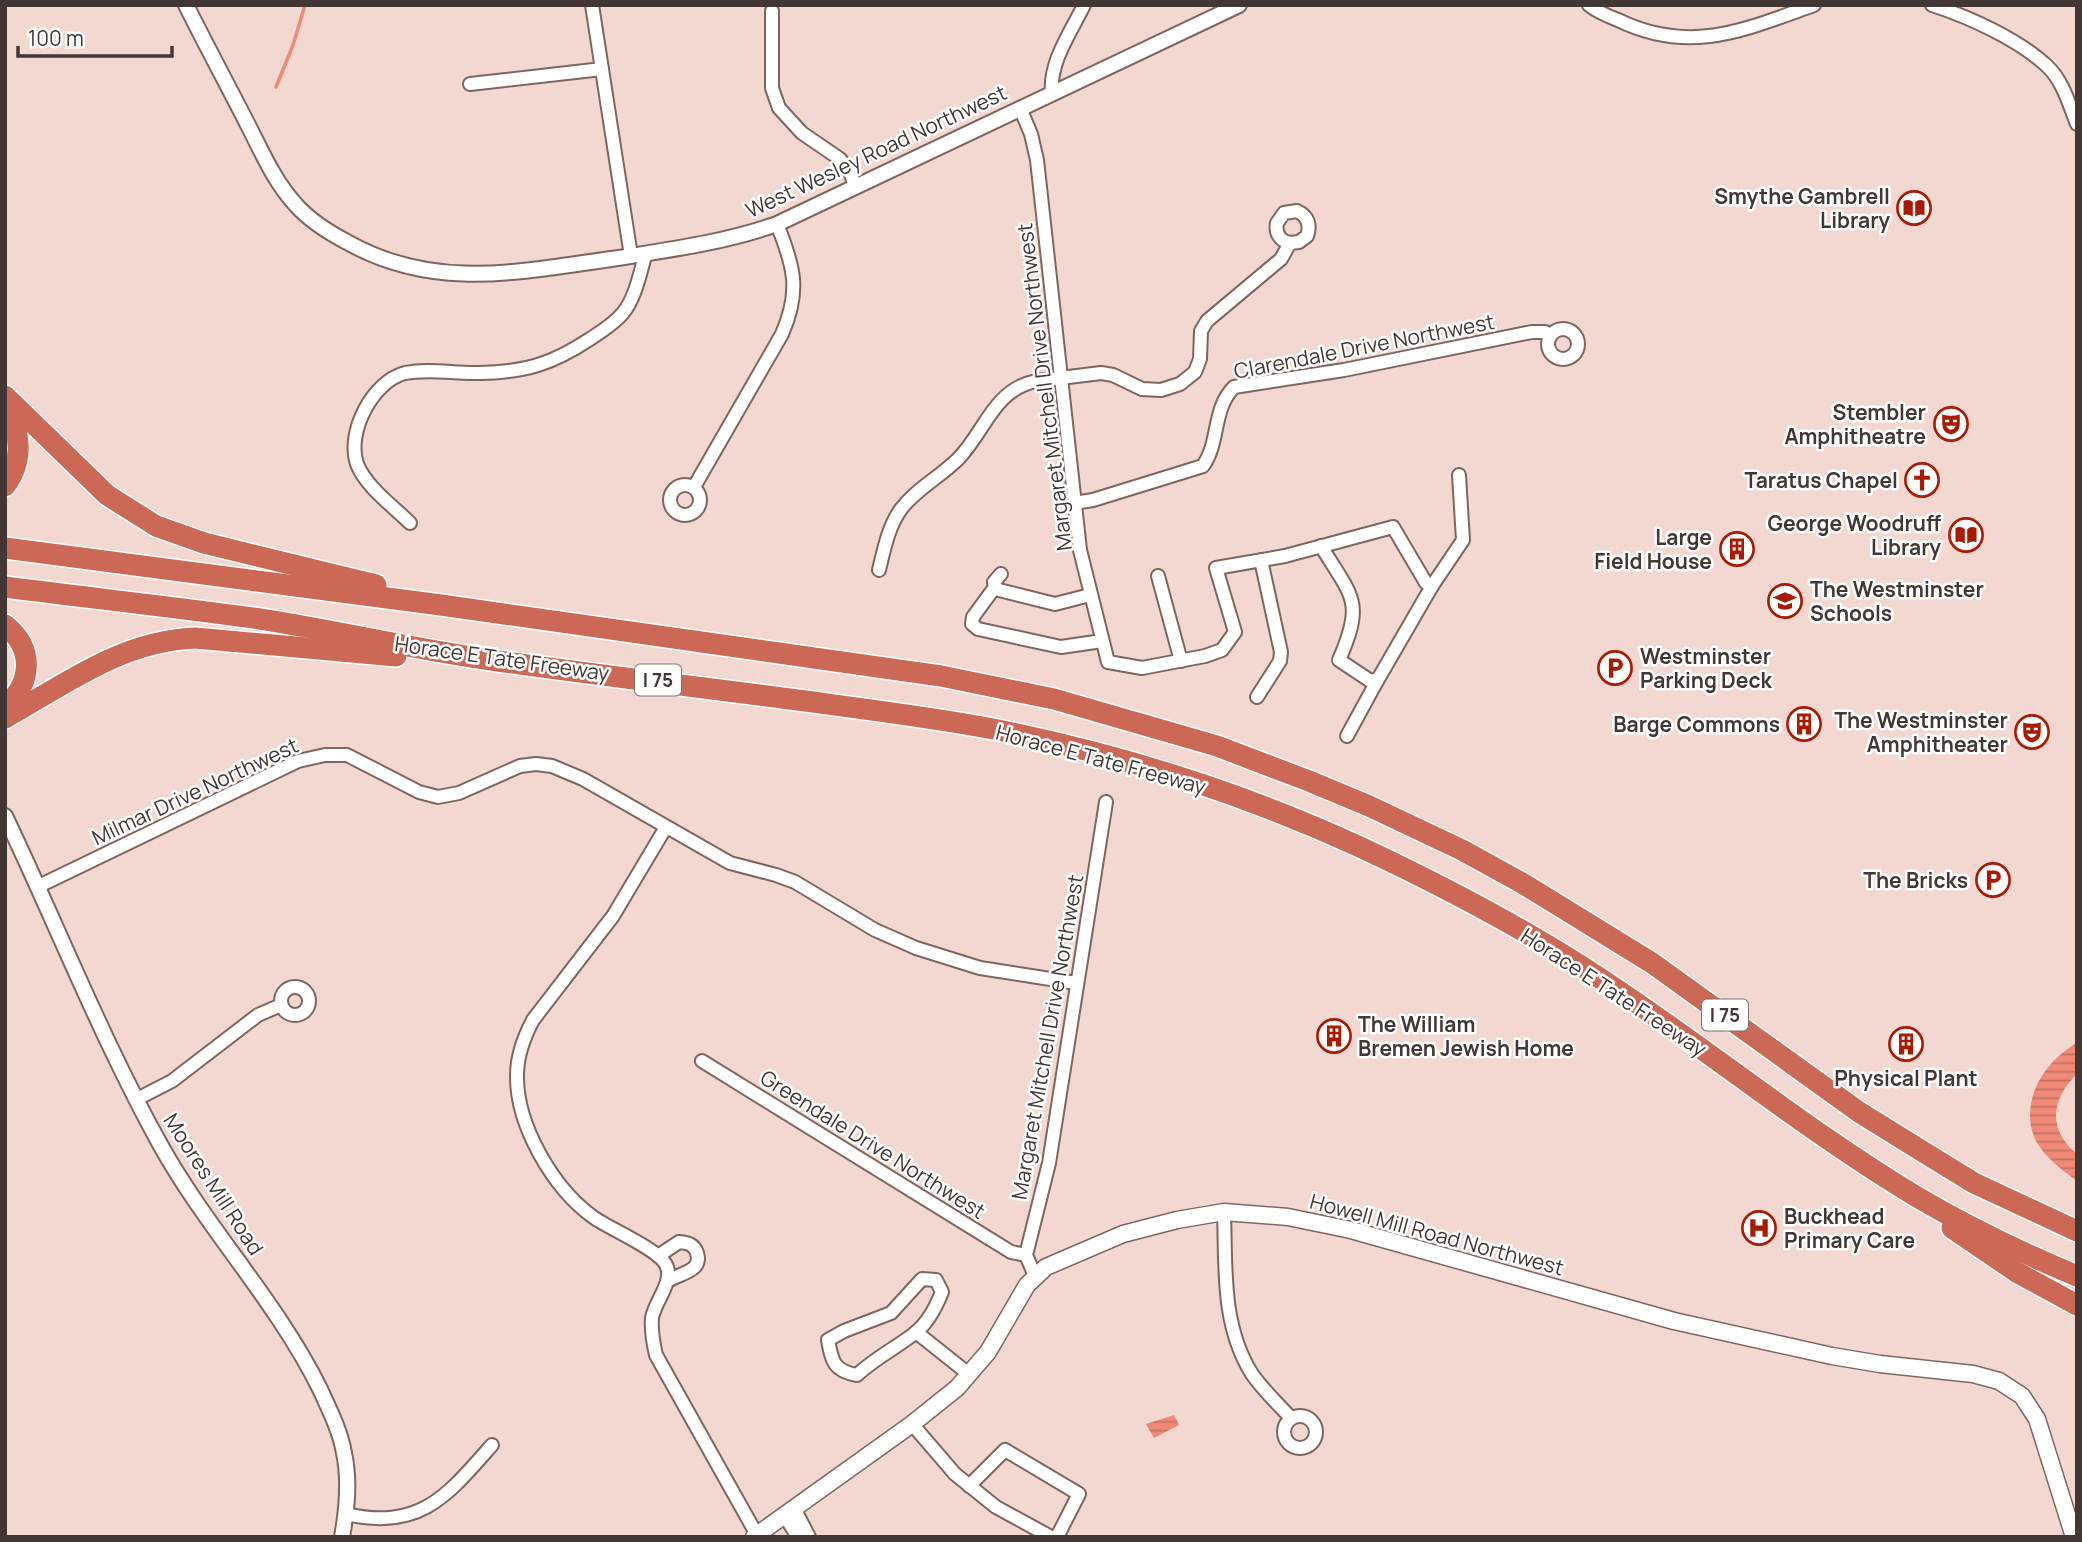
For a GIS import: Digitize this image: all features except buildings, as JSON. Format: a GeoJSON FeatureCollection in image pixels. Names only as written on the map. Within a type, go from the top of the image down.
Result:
{"type":"FeatureCollection","features":[{"type":"Feature","properties":{"kind":"highway"},"geometry":{"type":"LineString","coordinates":[[5,396],[100,488],[131,512],[156,526],[204,543],[330,572],[441,605]]}},
{"type":"Feature","properties":{"kind":"highway"},"geometry":{"type":"LineString","coordinates":[[5,412],[13,425],[19,447],[15,470],[5,486]]}},
{"type":"Feature","properties":{"kind":"highway","name":"Horace E Tate Freeway"},"geometry":{"type":"LineString","coordinates":[[5,548],[441,605],[975,682],[1054,699],[1217,746],[1309,780],[1462,850],[1580,917],[1652,963],[1859,1112],[1974,1182],[2077,1231]]}},
{"type":"Feature","properties":{"kind":"highway","name":"Horace E Tate Freeway"},"geometry":{"type":"LineString","coordinates":[[5,587],[261,619],[487,659],[709,687],[968,725],[1135,765],[1219,791],[1353,844],[1457,895],[1533,937],[1656,1016],[1784,1109],[1919,1198],[2013,1248],[2077,1276]]}},
{"type":"Feature","properties":{"kind":"highway"},"geometry":{"type":"LineString","coordinates":[[5,625],[17,636],[24,648],[27,670],[18,693],[5,706]]}},
{"type":"Feature","properties":{"kind":"highway"},"geometry":{"type":"LineString","coordinates":[[5,718],[102,661],[134,648],[171,639],[195,638],[415,657],[487,659]]}},
{"type":"Feature","properties":{"kind":"highway"},"geometry":{"type":"LineString","coordinates":[[1919,1198],[1947,1224],[1982,1250],[2077,1306]]}},
{"type":"Feature","properties":{"kind":"main road","name":"Howell Mill Road Northwest"},"geometry":{"type":"LineString","coordinates":[[756,1536],[912,1424],[970,1375],[988,1352],[1035,1276],[1071,1255],[1124,1234],[1177,1220],[1224,1212],[1288,1217],[1351,1230],[1674,1321],[1805,1350],[1880,1364],[1973,1374],[1999,1381],[2022,1396],[2037,1419],[2074,1537]]}},
{"type":"Feature","properties":{"kind":"street","name":"West Wesley Road Northwest"},"geometry":{"type":"LineString","coordinates":[[186,5],[276,180],[297,207],[323,229],[384,260],[411,269],[440,274],[521,272],[631,256],[723,241],[777,223],[1239,5]]}},
{"type":"Feature","properties":{"kind":"street"},"geometry":{"type":"LineString","coordinates":[[592,5],[631,256]]}},
{"type":"Feature","properties":{"kind":"street"},"geometry":{"type":"LineString","coordinates":[[1052,93],[1054,67],[1084,5]]}},
{"type":"Feature","properties":{"kind":"street"},"geometry":{"type":"LineString","coordinates":[[1589,5],[1643,32],[1675,37],[1719,36],[1814,5]]}},
{"type":"Feature","properties":{"kind":"street"},"geometry":{"type":"LineString","coordinates":[[1932,5],[1956,13],[2010,41],[2048,67],[2063,90],[2077,124]]}},
{"type":"Feature","properties":{"kind":"street"},"geometry":{"type":"LineString","coordinates":[[772,11],[774,99],[802,133],[847,166],[855,187]]}},
{"type":"Feature","properties":{"kind":"street"},"geometry":{"type":"LineString","coordinates":[[470,84],[602,69]]}},
{"type":"Feature","properties":{"kind":"street","name":"Margaret Mitchell Drive Northwest"},"geometry":{"type":"LineString","coordinates":[[1020,108],[1031,134],[1037,160],[1074,503],[1090,595],[1108,662],[1142,667],[1181,661]]}},
{"type":"Feature","properties":{"kind":"street"},"geometry":{"type":"LineString","coordinates":[[694,487],[790,316],[794,272],[777,223]]}},
{"type":"Feature","properties":{"kind":"street"},"geometry":{"type":"LineString","coordinates":[[879,570],[890,530],[901,509],[960,457],[999,401],[1026,383],[1101,373],[1113,375],[1142,389],[1161,390],[1180,384],[1195,372],[1200,359],[1201,331],[1207,321],[1281,259],[1290,243]]}},
{"type":"Feature","properties":{"kind":"street"},"geometry":{"type":"LineString","coordinates":[[410,523],[369,480],[356,461],[357,432],[361,417],[373,396],[383,385],[403,374],[433,370],[458,373],[503,371],[555,361],[609,327],[623,313],[630,301],[646,253]]}},
{"type":"Feature","properties":{"kind":"street","name":"Clarendale Drive Northwest"},"geometry":{"type":"LineString","coordinates":[[1074,503],[1093,500],[1203,466],[1208,458],[1220,407],[1234,387],[1344,370],[1532,332],[1545,331],[1551,335]]}},
{"type":"Feature","properties":{"kind":"street"},"geometry":{"type":"LineString","coordinates":[[1347,736],[1432,586],[1463,540],[1459,475]]}},
{"type":"Feature","properties":{"kind":"street"},"geometry":{"type":"LineString","coordinates":[[1158,576],[1181,661],[1222,650],[1235,632],[1216,568],[1261,560],[1393,527],[1426,583],[1432,586]]}},
{"type":"Feature","properties":{"kind":"street"},"geometry":{"type":"LineString","coordinates":[[1321,546],[1351,596],[1354,612],[1351,632],[1339,660],[1369,680],[1377,681]]}},
{"type":"Feature","properties":{"kind":"street"},"geometry":{"type":"LineString","coordinates":[[1257,697],[1280,661],[1281,652],[1261,560]]}},
{"type":"Feature","properties":{"kind":"street"},"geometry":{"type":"LineString","coordinates":[[1002,574],[994,582],[995,587],[973,617],[972,624],[978,629],[1061,647],[1102,641]]}},
{"type":"Feature","properties":{"kind":"street"},"geometry":{"type":"LineString","coordinates":[[995,587],[1055,604],[1090,595]]}},
{"type":"Feature","properties":{"kind":"street","name":"Milmar Drive Northwest"},"geometry":{"type":"LineString","coordinates":[[39,886],[287,765],[325,755],[352,756],[419,792],[447,796],[520,766],[552,765],[583,779],[666,827]]}},
{"type":"Feature","properties":{"kind":"street","name":"Margaret Mitchell Drive Northwest"},"geometry":{"type":"LineString","coordinates":[[1026,1255],[1049,1163],[1106,802]]}},
{"type":"Feature","properties":{"kind":"street","name":"Moores Mill Road"},"geometry":{"type":"LineString","coordinates":[[5,816],[137,1099],[174,1168],[275,1315],[316,1381],[344,1451],[347,1482],[342,1537]]}},
{"type":"Feature","properties":{"kind":"street"},"geometry":{"type":"LineString","coordinates":[[756,1536],[656,1355],[652,1336],[653,1317],[658,1298],[668,1280],[666,1266],[658,1256],[593,1217],[559,1183],[542,1158],[525,1121],[519,1101],[517,1077],[521,1048],[533,1020],[613,916],[666,827],[730,863],[776,874],[795,882],[875,930],[934,956],[980,968],[1076,983]]}},
{"type":"Feature","properties":{"kind":"street"},"geometry":{"type":"LineString","coordinates":[[137,1099],[172,1081],[258,1015],[281,1005]]}},
{"type":"Feature","properties":{"kind":"street","name":"Greendale Drive Northwest"},"geometry":{"type":"LineString","coordinates":[[702,1061],[1011,1252],[1026,1255]]}},
{"type":"Feature","properties":{"kind":"street"},"geometry":{"type":"LineString","coordinates":[[1224,1212],[1228,1306],[1235,1339],[1253,1376],[1291,1418]]}},
{"type":"Feature","properties":{"kind":"street"},"geometry":{"type":"LineString","coordinates":[[658,1256],[679,1242],[689,1243],[696,1251],[698,1261],[693,1270],[668,1280]]}},
{"type":"Feature","properties":{"kind":"street"},"geometry":{"type":"LineString","coordinates":[[1026,1255],[1035,1276]]}},
{"type":"Feature","properties":{"kind":"street"},"geometry":{"type":"LineString","coordinates":[[922,1279],[936,1280],[942,1292],[934,1311],[916,1332],[871,1362],[857,1375],[844,1373],[832,1361],[828,1340],[891,1313],[922,1279]]}},
{"type":"Feature","properties":{"kind":"street"},"geometry":{"type":"LineString","coordinates":[[916,1332],[970,1375]]}},
{"type":"Feature","properties":{"kind":"street"},"geometry":{"type":"LineString","coordinates":[[912,1424],[955,1474],[996,1507],[1051,1537]]}},
{"type":"Feature","properties":{"kind":"street"},"geometry":{"type":"LineString","coordinates":[[346,1514],[383,1519],[418,1512],[449,1493],[492,1445]]}},
{"type":"Feature","properties":{"kind":"street"},"geometry":{"type":"LineString","coordinates":[[970,1486],[1006,1451],[1079,1494],[1057,1537]]}},
{"type":"Feature","properties":{"kind":"street"},"geometry":{"type":"LineString","coordinates":[[789,1511],[799,1537]]}},
{"type":"Feature","properties":{"kind":"street"},"geometry":{"type":"LineString","coordinates":[[789,1511],[809,1537]]}},
{"type":"Feature","properties":{"kind":"shaded area"},"geometry":{"type":"Polygon","coordinates":[[[2077,1043],[2077,1074],[2062,1094],[2056,1115],[2061,1135],[2077,1154],[2077,1181],[2043,1151],[2035,1139],[2030,1111],[2038,1084],[2045,1072],[2054,1060],[2077,1043]]]}},
{"type":"Feature","properties":{"kind":"shaded area"},"geometry":{"type":"Polygon","coordinates":[[[1174,1415],[1179,1425],[1154,1438],[1146,1424],[1174,1415]]]}},
{"type":"Feature","properties":{"kind":"waterway"},"geometry":{"type":"LineString","coordinates":[[276,87],[305,5]]}},
{"type":"Feature","properties":{"kind":"place","name":"Smythe Gambrell Library"},"geometry":{"type":"Point","coordinates":[1914,208]}},
{"type":"Feature","properties":{"kind":"place","name":"Stembler Amphitheatre"},"geometry":{"type":"Point","coordinates":[1951,424]}},
{"type":"Feature","properties":{"kind":"place","name":"Taratus Chapel"},"geometry":{"type":"Point","coordinates":[1922,480]}},
{"type":"Feature","properties":{"kind":"place","name":"George Woodruff Library"},"geometry":{"type":"Point","coordinates":[1966,535]}},
{"type":"Feature","properties":{"kind":"place","name":"Large Field House"},"geometry":{"type":"Point","coordinates":[1737,549]}},
{"type":"Feature","properties":{"kind":"place","name":"The Westminster Schools"},"geometry":{"type":"Point","coordinates":[1785,601]}},
{"type":"Feature","properties":{"kind":"place","name":"Westminster Parking Deck"},"geometry":{"type":"Point","coordinates":[1615,668]}},
{"type":"Feature","properties":{"kind":"place","name":"Barge Commons"},"geometry":{"type":"Point","coordinates":[1804,724]}},
{"type":"Feature","properties":{"kind":"place","name":"The Westminster Amphitheater"},"geometry":{"type":"Point","coordinates":[2032,732]}},
{"type":"Feature","properties":{"kind":"place","name":"The Bricks"},"geometry":{"type":"Point","coordinates":[1993,880]}},
{"type":"Feature","properties":{"kind":"place","name":"The William Bremen Jewish Home"},"geometry":{"type":"Point","coordinates":[1334,1036]}},
{"type":"Feature","properties":{"kind":"place","name":"Physical Plant"},"geometry":{"type":"Point","coordinates":[1906,1044]}},
{"type":"Feature","properties":{"kind":"place","name":"Buckhead Primary Care"},"geometry":{"type":"Point","coordinates":[1759,1228]}}]}
